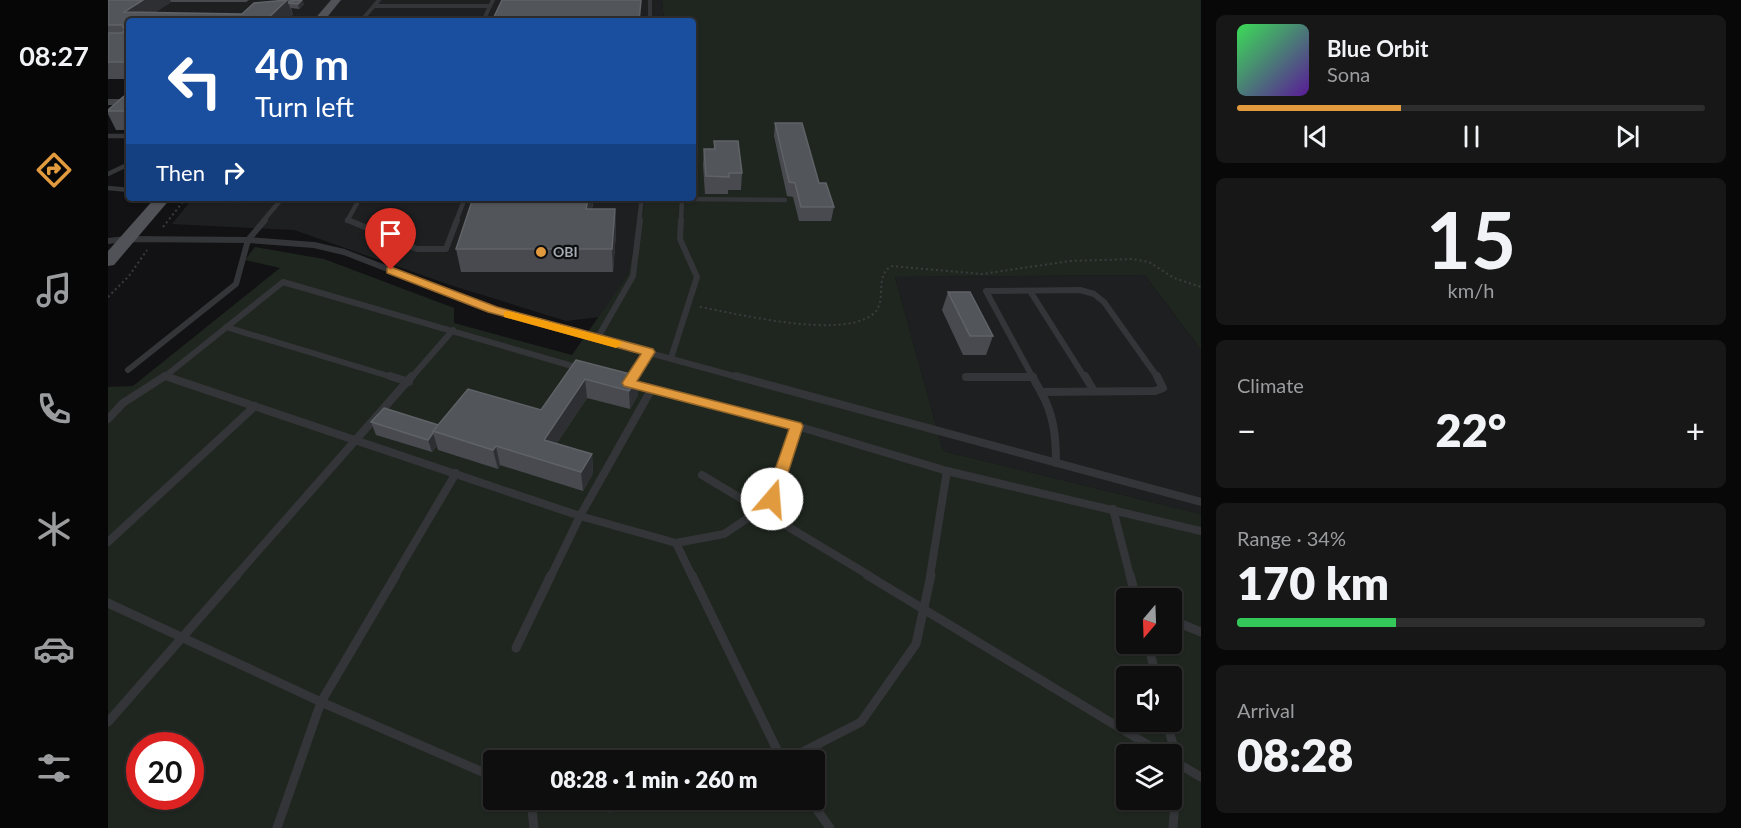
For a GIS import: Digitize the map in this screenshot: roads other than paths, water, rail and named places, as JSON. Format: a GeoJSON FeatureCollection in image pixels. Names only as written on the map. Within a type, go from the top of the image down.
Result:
{"type":"FeatureCollection","features":[{"type":"Feature","properties":{"kind":"main road"},"geometry":{"type":"LineString","coordinates":[[321,18],[336,0]]}},
{"type":"Feature","properties":{"kind":"main road"},"geometry":{"type":"LineString","coordinates":[[108,261],[160,201]]}},
{"type":"Feature","properties":{"kind":"street"},"geometry":{"type":"LineString","coordinates":[[108,102],[126,102]]}},
{"type":"Feature","properties":{"kind":"lane"},"geometry":{"type":"LineString","coordinates":[[364,18],[379,0]]}},
{"type":"Feature","properties":{"kind":"lane"},"geometry":{"type":"LineString","coordinates":[[484,18],[493,0]]}},
{"type":"Feature","properties":{"kind":"lane"},"geometry":{"type":"LineString","coordinates":[[650,0],[650,18]]}},
{"type":"Feature","properties":{"kind":"lane"},"geometry":{"type":"LineString","coordinates":[[374,6],[490,6]]}},
{"type":"Feature","properties":{"kind":"lane"},"geometry":{"type":"LineString","coordinates":[[108,136],[126,136]]}},
{"type":"Feature","properties":{"kind":"lane"},"geometry":{"type":"LineString","coordinates":[[108,174],[111,170],[109,165]]}},
{"type":"Feature","properties":{"kind":"lane"},"geometry":{"type":"LineString","coordinates":[[108,174],[126,165]]}},
{"type":"Feature","properties":{"kind":"lane"},"geometry":{"type":"LineString","coordinates":[[108,188],[126,190]]}},
{"type":"Feature","properties":{"kind":"lane"},"geometry":{"type":"LineString","coordinates":[[696,199],[785,200]]}},
{"type":"Feature","properties":{"kind":"lane"},"geometry":{"type":"LineString","coordinates":[[128,370],[236,284],[248,240],[280,201]]}},
{"type":"Feature","properties":{"kind":"lane"},"geometry":{"type":"LineString","coordinates":[[358,201],[347,221],[417,249],[446,249],[464,201]]}},
{"type":"Feature","properties":{"kind":"lane"},"geometry":{"type":"LineString","coordinates":[[597,339],[633,276],[638,250],[642,201]]}},
{"type":"Feature","properties":{"kind":"lane"},"geometry":{"type":"LineString","coordinates":[[671,358],[697,277],[680,238],[682,201]]}},
{"type":"Feature","properties":{"kind":"lane"},"geometry":{"type":"LineString","coordinates":[[108,241],[154,238],[248,240],[314,245],[344,252],[493,310],[1201,502]]}},
{"type":"Feature","properties":{"kind":"lane"},"geometry":{"type":"LineString","coordinates":[[108,419],[123,403],[164,376],[283,282],[585,370]]}},
{"type":"Feature","properties":{"kind":"lane"},"geometry":{"type":"LineString","coordinates":[[1041,392],[1155,391],[1163,388],[1160,379],[1098,297],[1080,290],[986,291],[1056,421],[1056,463]]}},
{"type":"Feature","properties":{"kind":"lane"},"geometry":{"type":"LineString","coordinates":[[1030,291],[1094,392]]}},
{"type":"Feature","properties":{"kind":"lane"},"geometry":{"type":"LineString","coordinates":[[226,327],[409,382]]}},
{"type":"Feature","properties":{"kind":"lane"},"geometry":{"type":"LineString","coordinates":[[108,722],[453,330]]}},
{"type":"Feature","properties":{"kind":"lane"},"geometry":{"type":"LineString","coordinates":[[629,383],[648,352]]}},
{"type":"Feature","properties":{"kind":"lane"},"geometry":{"type":"LineString","coordinates":[[164,376],[580,516],[676,543],[724,534],[760,510],[772,499],[796,426]]}},
{"type":"Feature","properties":{"kind":"lane"},"geometry":{"type":"LineString","coordinates":[[966,377],[1033,377]]}},
{"type":"Feature","properties":{"kind":"lane"},"geometry":{"type":"LineString","coordinates":[[618,380],[796,426],[947,471],[1201,531]]}},
{"type":"Feature","properties":{"kind":"lane"},"geometry":{"type":"LineString","coordinates":[[516,648],[580,516],[651,390]]}},
{"type":"Feature","properties":{"kind":"lane"},"geometry":{"type":"LineString","coordinates":[[108,542],[255,406]]}},
{"type":"Feature","properties":{"kind":"lane"},"geometry":{"type":"LineString","coordinates":[[807,750],[861,722],[916,644],[925,610],[947,471]]}},
{"type":"Feature","properties":{"kind":"lane"},"geometry":{"type":"LineString","coordinates":[[277,828],[321,702],[456,473]]}},
{"type":"Feature","properties":{"kind":"lane"},"geometry":{"type":"LineString","coordinates":[[702,475],[1146,744]]}},
{"type":"Feature","properties":{"kind":"lane"},"geometry":{"type":"LineString","coordinates":[[1113,509],[1133,588]]}},
{"type":"Feature","properties":{"kind":"lane"},"geometry":{"type":"LineString","coordinates":[[676,543],[777,750]]}},
{"type":"Feature","properties":{"kind":"lane"},"geometry":{"type":"LineString","coordinates":[[108,603],[321,702],[483,772]]}},
{"type":"Feature","properties":{"kind":"lane"},"geometry":{"type":"LineString","coordinates":[[1182,624],[1201,632]]}},
{"type":"Feature","properties":{"kind":"lane"},"geometry":{"type":"LineString","coordinates":[[1182,766],[1201,777]]}},
{"type":"Feature","properties":{"kind":"lane"},"geometry":{"type":"LineString","coordinates":[[532,810],[534,828]]}},
{"type":"Feature","properties":{"kind":"lane"},"geometry":{"type":"LineString","coordinates":[[817,810],[830,828]]}},
{"type":"Feature","properties":{"kind":"lane"},"geometry":{"type":"LineString","coordinates":[[1173,828],[1174,810]]}},
{"type":"Feature","properties":{"kind":"place","name":"OBI"},"geometry":{"type":"Point","coordinates":[541,252]}}]}
